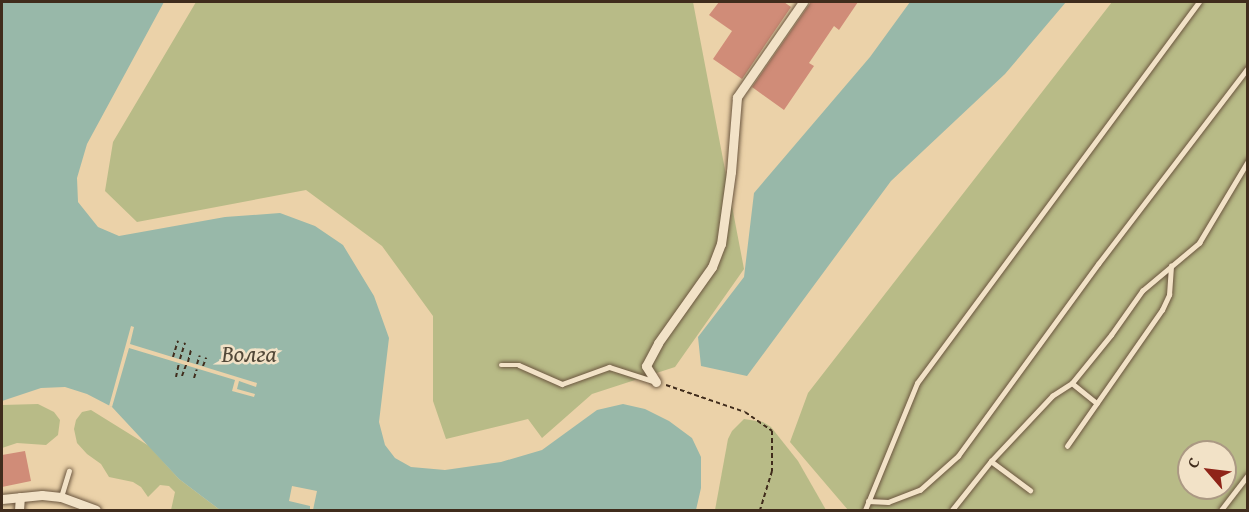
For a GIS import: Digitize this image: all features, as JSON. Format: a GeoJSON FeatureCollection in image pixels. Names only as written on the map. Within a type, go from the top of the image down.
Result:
{"type":"FeatureCollection","features":[{"type":"Feature","properties":{"kind":"street"},"geometry":{"type":"LineString","coordinates":[[656,382],[646,366],[658,343],[712,267],[721,244],[731,172],[737,97],[803,2]]}},
{"type":"Feature","properties":{"kind":"street"},"geometry":{"type":"LineString","coordinates":[[19,510],[20,496]]}},
{"type":"Feature","properties":{"kind":"street"},"geometry":{"type":"LineString","coordinates":[[2,500],[20,496],[61,497],[96,510]]}},
{"type":"Feature","properties":{"kind":"lane"},"geometry":{"type":"LineString","coordinates":[[865,510],[917,383],[1199,2]]}},
{"type":"Feature","properties":{"kind":"lane"},"geometry":{"type":"LineString","coordinates":[[868,501],[888,502],[920,489],[958,456],[1098,264],[1248,68]]}},
{"type":"Feature","properties":{"kind":"lane"},"geometry":{"type":"LineString","coordinates":[[952,510],[991,461],[1052,396],[1072,383],[1142,291],[1199,243],[1248,161]]}},
{"type":"Feature","properties":{"kind":"lane"},"geometry":{"type":"LineString","coordinates":[[1067,446],[1162,310],[1169,295],[1171,266]]}},
{"type":"Feature","properties":{"kind":"lane"},"geometry":{"type":"LineString","coordinates":[[501,365],[519,365],[562,384],[609,367],[656,382]]}},
{"type":"Feature","properties":{"kind":"lane"},"geometry":{"type":"LineString","coordinates":[[1072,383],[1097,403]]}},
{"type":"Feature","properties":{"kind":"lane"},"geometry":{"type":"LineString","coordinates":[[991,461],[1030,490]]}},
{"type":"Feature","properties":{"kind":"lane"},"geometry":{"type":"LineString","coordinates":[[61,497],[69,471]]}},
{"type":"Feature","properties":{"kind":"lane"},"geometry":{"type":"LineString","coordinates":[[1221,510],[1248,475]]}},
{"type":"Feature","properties":{"kind":"path"},"geometry":{"type":"LineString","coordinates":[[173,357],[178,341]]}},
{"type":"Feature","properties":{"kind":"path"},"geometry":{"type":"LineString","coordinates":[[176,377],[185,343]]}},
{"type":"Feature","properties":{"kind":"path"},"geometry":{"type":"LineString","coordinates":[[182,376],[191,350]]}},
{"type":"Feature","properties":{"kind":"path"},"geometry":{"type":"LineString","coordinates":[[194,378],[200,356]]}},
{"type":"Feature","properties":{"kind":"path"},"geometry":{"type":"LineString","coordinates":[[203,366],[206,358]]}},
{"type":"Feature","properties":{"kind":"path"},"geometry":{"type":"LineString","coordinates":[[656,382],[745,412],[772,430],[772,471],[760,510]]}},
{"type":"Feature","properties":{"kind":"green space"},"geometry":{"type":"Polygon","coordinates":[[[196,2],[693,2],[744,269],[675,367],[592,394],[542,438],[528,419],[446,439],[433,401],[433,316],[382,246],[306,190],[137,222],[105,191],[113,142],[196,2]]]}},
{"type":"Feature","properties":{"kind":"green space"},"geometry":{"type":"Polygon","coordinates":[[[1112,2],[1247,2],[1247,510],[848,510],[790,442],[808,393],[1112,2]]]}},
{"type":"Feature","properties":{"kind":"green space"},"geometry":{"type":"Polygon","coordinates":[[[38,404],[54,412],[60,420],[58,435],[46,445],[17,443],[2,448],[2,405],[38,404]]]}},
{"type":"Feature","properties":{"kind":"green space"},"geometry":{"type":"Polygon","coordinates":[[[91,410],[149,446],[179,479],[220,510],[171,510],[175,492],[169,486],[160,485],[148,497],[141,487],[133,482],[109,477],[101,464],[77,443],[74,429],[76,420],[82,412],[91,410]]]}},
{"type":"Feature","properties":{"kind":"green space"},"geometry":{"type":"Polygon","coordinates":[[[744,419],[763,422],[771,427],[798,461],[826,510],[715,510],[728,439],[732,431],[744,419]]]}},
{"type":"Feature","properties":{"kind":"water","name":"Волга"},"geometry":{"type":"Polygon","coordinates":[[[2,2],[164,2],[87,144],[77,178],[78,202],[98,227],[119,236],[225,217],[280,213],[315,226],[343,245],[374,296],[389,338],[379,422],[385,445],[395,458],[411,467],[445,470],[501,462],[542,450],[597,410],[623,404],[645,409],[669,421],[692,438],[701,457],[701,488],[696,510],[220,510],[179,479],[112,407],[87,394],[65,387],[41,388],[2,401],[2,2]]]}},
{"type":"Feature","properties":{"kind":"water"},"geometry":{"type":"Polygon","coordinates":[[[910,2],[1066,2],[1005,74],[891,181],[747,376],[701,366],[698,337],[744,277],[754,193],[870,57],[910,2]]]}},
{"type":"Feature","properties":{"kind":"pier"},"geometry":{"type":"Polygon","coordinates":[[[131,326],[134,327],[130,344],[257,383],[256,387],[239,381],[237,389],[255,394],[254,397],[232,391],[235,380],[129,348],[112,407],[109,406],[131,326]]]}},
{"type":"Feature","properties":{"kind":"pier"},"geometry":{"type":"Polygon","coordinates":[[[292,486],[317,491],[313,510],[310,510],[310,506],[289,501],[292,486]]]}},
{"type":"Feature","properties":{"kind":"building"},"geometry":{"type":"Polygon","coordinates":[[[719,2],[784,2],[791,7],[742,79],[713,59],[732,31],[709,15],[719,2]]]}},
{"type":"Feature","properties":{"kind":"building"},"geometry":{"type":"Polygon","coordinates":[[[811,2],[858,2],[839,30],[834,26],[809,63],[814,66],[784,110],[752,87],[811,2]]]}},
{"type":"Feature","properties":{"kind":"building"},"geometry":{"type":"Polygon","coordinates":[[[25,451],[31,481],[2,487],[2,455],[25,451]]]}}]}
